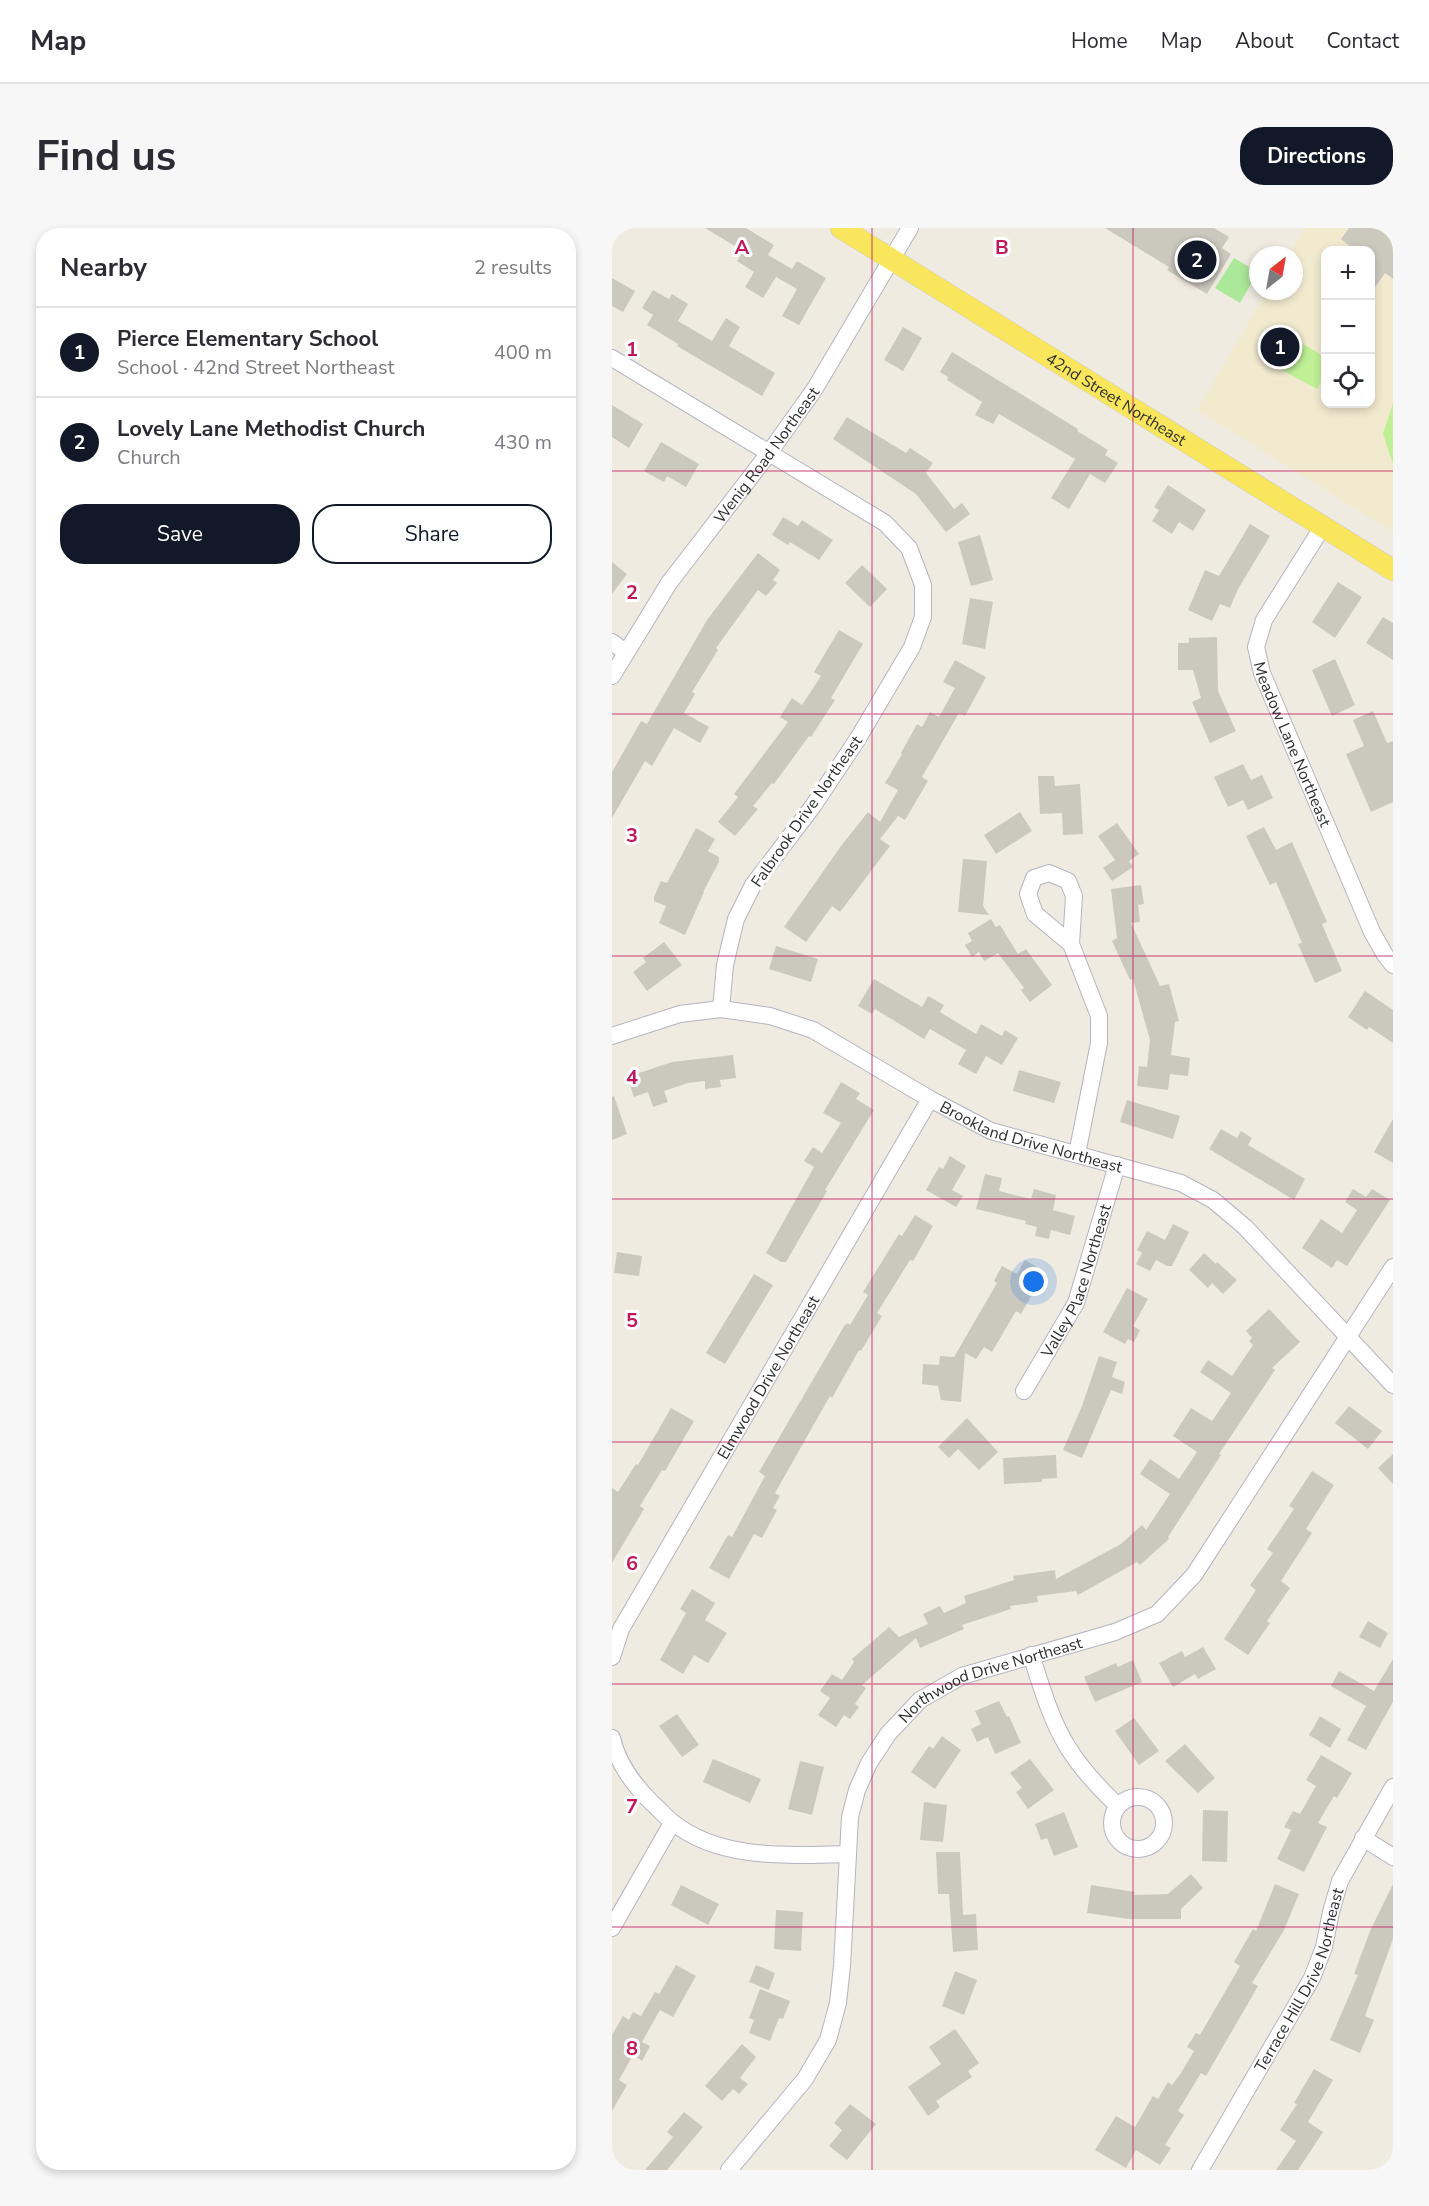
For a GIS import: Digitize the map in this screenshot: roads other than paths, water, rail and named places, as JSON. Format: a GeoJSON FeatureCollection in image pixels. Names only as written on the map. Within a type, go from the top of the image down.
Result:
{"type":"FeatureCollection","features":[{"type":"Feature","properties":{"kind":"main road","name":"42nd Street Northeast"},"geometry":{"type":"LineString","coordinates":[[841,228],[1393,570]]}},
{"type":"Feature","properties":{"kind":"street","name":"Wenig Road Northeast"},"geometry":{"type":"LineString","coordinates":[[612,676],[619,647],[769,453],[814,390],[910,228]]}},
{"type":"Feature","properties":{"kind":"street","name":"Falbrook Drive Northeast"},"geometry":{"type":"LineString","coordinates":[[612,358],[885,523],[909,548],[923,585],[923,617],[912,647],[857,740],[813,806],[753,885],[736,919],[725,965],[721,1009]]}},
{"type":"Feature","properties":{"kind":"street","name":"Meadow Lane Northeast"},"geometry":{"type":"LineString","coordinates":[[1323,526],[1264,620],[1256,647],[1262,674],[1372,932],[1385,956],[1393,965]]}},
{"type":"Feature","properties":{"kind":"street"},"geometry":{"type":"LineString","coordinates":[[1071,944],[1099,1016],[1099,1043],[1077,1154]]}},
{"type":"Feature","properties":{"kind":"street","name":"Brookland Drive Northeast"},"geometry":{"type":"LineString","coordinates":[[612,1036],[680,1014],[721,1009],[771,1016],[813,1030],[930,1099],[992,1131],[1181,1184],[1213,1200],[1245,1227],[1393,1385]]}},
{"type":"Feature","properties":{"kind":"street","name":"Elmwood Drive Northeast"},"geometry":{"type":"LineString","coordinates":[[612,1657],[621,1629],[930,1099]]}},
{"type":"Feature","properties":{"kind":"street","name":"Valley Place Northeast"},"geometry":{"type":"LineString","coordinates":[[1024,1391],[1076,1303],[1118,1165]]}},
{"type":"Feature","properties":{"kind":"street","name":"Northwood Drive Northeast"},"geometry":{"type":"LineString","coordinates":[[729,2170],[805,2079],[828,2040],[838,2003],[841,1977],[850,1817],[857,1790],[869,1763],[888,1734],[920,1700],[962,1676],[1115,1632],[1157,1614],[1194,1575],[1393,1267]]}},
{"type":"Feature","properties":{"kind":"street"},"geometry":{"type":"LineString","coordinates":[[1031,1655],[1046,1701],[1066,1745],[1095,1783],[1118,1806]]}},
{"type":"Feature","properties":{"kind":"street"},"geometry":{"type":"LineString","coordinates":[[612,1738],[616,1756],[639,1790],[672,1823],[705,1842],[742,1852],[783,1855],[848,1854]]}},
{"type":"Feature","properties":{"kind":"street","name":"Terrace Hill Drive Northeast"},"geometry":{"type":"LineString","coordinates":[[1200,2170],[1312,1978],[1324,1947],[1330,1912],[1340,1881],[1393,1787]]}},
{"type":"Feature","properties":{"kind":"street"},"geometry":{"type":"LineString","coordinates":[[612,1928],[672,1823]]}},
{"type":"Feature","properties":{"kind":"street"},"geometry":{"type":"LineString","coordinates":[[1363,1838],[1393,1857]]}},
{"type":"Feature","properties":{"kind":"place","name":"Lovely Lane Methodist Church"},"geometry":{"type":"Point","coordinates":[1197,260]}},
{"type":"Feature","properties":{"kind":"place","name":"Pierce Elementary School"},"geometry":{"type":"Point","coordinates":[1280,347]}}]}
